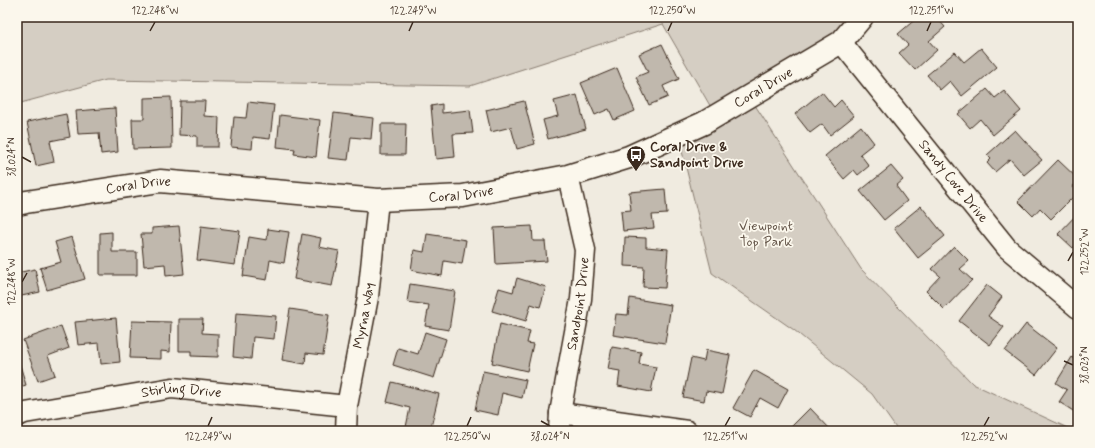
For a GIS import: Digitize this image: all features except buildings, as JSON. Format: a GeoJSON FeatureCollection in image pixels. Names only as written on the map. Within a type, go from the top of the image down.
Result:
{"type":"FeatureCollection","features":[{"type":"Feature","properties":{"kind":"street","name":"Coral Drive"},"geometry":{"type":"LineString","coordinates":[[17,204],[160,181],[378,200],[463,196],[568,176],[629,157],[704,123],[841,42],[862,17]]}},
{"type":"Feature","properties":{"kind":"street","name":"Sandy Cove Drive"},"geometry":{"type":"LineString","coordinates":[[841,42],[1008,248],[1078,308]]}},
{"type":"Feature","properties":{"kind":"street","name":"Sandpoint Drive"},"geometry":{"type":"LineString","coordinates":[[559,422],[580,299],[585,250],[568,176]]}},
{"type":"Feature","properties":{"kind":"street","name":"Myrna Way"},"geometry":{"type":"LineString","coordinates":[[346,431],[347,406],[368,297],[378,200]]}},
{"type":"Feature","properties":{"kind":"street","name":"Stirling Drive"},"geometry":{"type":"LineString","coordinates":[[17,416],[25,413],[172,388],[347,406]]}},
{"type":"Feature","properties":{"kind":"street"},"geometry":{"type":"LineString","coordinates":[[559,422],[687,431]]}},
{"type":"Feature","properties":{"kind":"green space","name":"Viewpoint Top Park"},"geometry":{"type":"Polygon","coordinates":[[[17,17],[862,17],[749,96],[861,269],[973,384],[1074,431],[898,431],[872,394],[794,330],[712,273],[678,135],[716,116],[663,24],[470,86],[106,80],[17,104],[17,17]]]}},
{"type":"Feature","properties":{"kind":"place","name":"Coral Drive & Sandpoint Drive"},"geometry":{"type":"Point","coordinates":[636,172]}}]}
